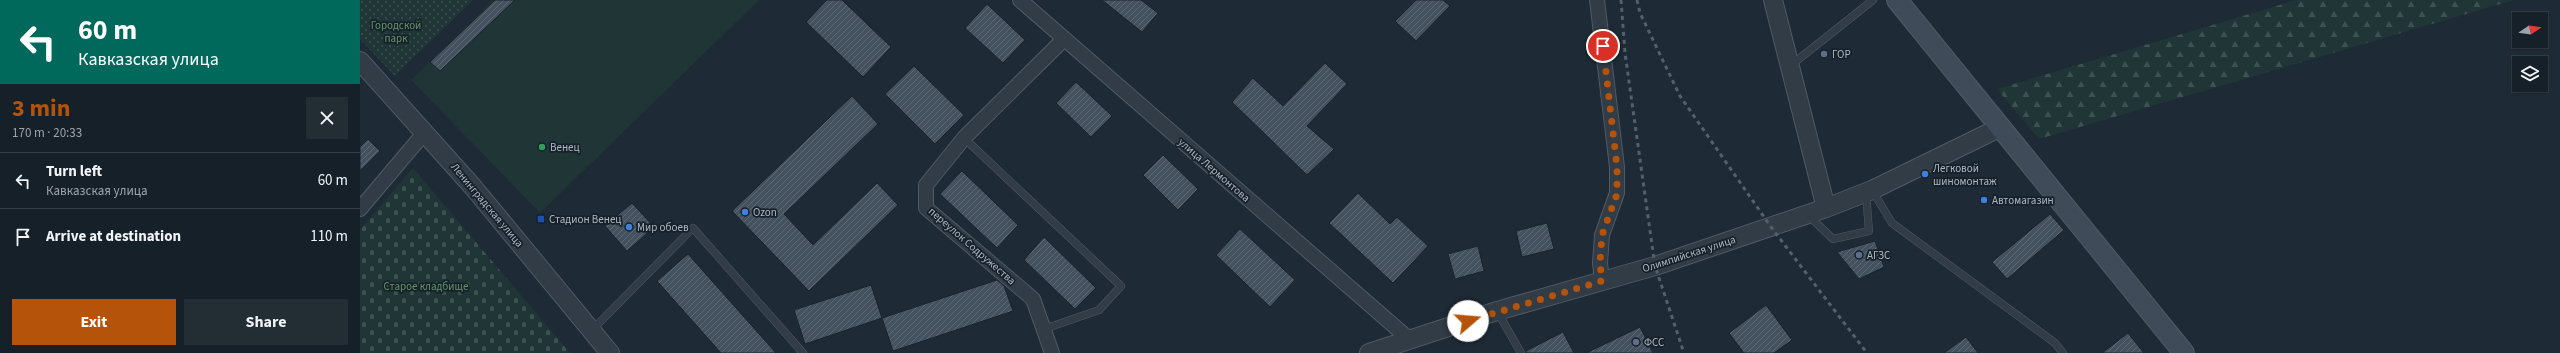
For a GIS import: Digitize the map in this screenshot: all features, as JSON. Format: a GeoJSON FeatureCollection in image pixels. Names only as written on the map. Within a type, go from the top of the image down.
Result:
{"type":"FeatureCollection","features":[{"type":"Feature","properties":{"kind":"main road"},"geometry":{"type":"LineString","coordinates":[[1897,0],[1999,128],[2184,353]]}},
{"type":"Feature","properties":{"kind":"street","name":"улица Лермонтова"},"geometry":{"type":"LineString","coordinates":[[1020,0],[1409,339]]}},
{"type":"Feature","properties":{"kind":"street"},"geometry":{"type":"LineString","coordinates":[[1597,0],[1617,167],[1617,194],[1602,235],[1600,263],[1602,281]]}},
{"type":"Feature","properties":{"kind":"street"},"geometry":{"type":"LineString","coordinates":[[1773,0],[1826,208]]}},
{"type":"Feature","properties":{"kind":"street","name":"переулок Содружества"},"geometry":{"type":"LineString","coordinates":[[1052,353],[1033,299],[926,208],[926,184],[964,138],[1064,39]]}},
{"type":"Feature","properties":{"kind":"street","name":"Ленинградская улица"},"geometry":{"type":"LineString","coordinates":[[360,61],[425,132],[610,353]]}},
{"type":"Feature","properties":{"kind":"street","name":"Олимпийская улица"},"geometry":{"type":"LineString","coordinates":[[1369,353],[1497,311],[1663,263],[1826,208],[1869,191],[1999,128]]}},
{"type":"Feature","properties":{"kind":"street"},"geometry":{"type":"LineString","coordinates":[[360,209],[425,132]]}},
{"type":"Feature","properties":{"kind":"lane"},"geometry":{"type":"LineString","coordinates":[[1790,67],[1873,0]]}},
{"type":"Feature","properties":{"kind":"lane"},"geometry":{"type":"LineString","coordinates":[[964,138],[1121,286],[1099,310],[1044,329]]}},
{"type":"Feature","properties":{"kind":"lane"},"geometry":{"type":"LineString","coordinates":[[1808,214],[1833,239],[1869,231],[1869,191]]}},
{"type":"Feature","properties":{"kind":"lane"},"geometry":{"type":"LineString","coordinates":[[1869,191],[1892,223],[2056,343],[2063,353]]}},
{"type":"Feature","properties":{"kind":"lane"},"geometry":{"type":"LineString","coordinates":[[592,330],[693,228],[802,353]]}},
{"type":"Feature","properties":{"kind":"lane"},"geometry":{"type":"LineString","coordinates":[[1497,311],[1521,353]]}},
{"type":"Feature","properties":{"kind":"green space","name":"Городской парк"},"geometry":{"type":"Polygon","coordinates":[[[360,0],[473,0],[395,76],[360,39],[360,0]]]}},
{"type":"Feature","properties":{"kind":"green space","name":"Венец"},"geometry":{"type":"Polygon","coordinates":[[[493,0],[758,1],[540,213],[411,80],[493,0]]]}},
{"type":"Feature","properties":{"kind":"green space"},"geometry":{"type":"Polygon","coordinates":[[[2296,0],[2514,0],[2039,139],[1997,89],[2296,0]]]}},
{"type":"Feature","properties":{"kind":"green space","name":"Старое кладбище"},"geometry":{"type":"Polygon","coordinates":[[[413,168],[570,353],[360,353],[360,230],[413,168]]]}},
{"type":"Feature","properties":{"kind":"building"},"geometry":{"type":"Polygon","coordinates":[[[495,0],[515,0],[440,71],[430,62],[495,0]]]}},
{"type":"Feature","properties":{"kind":"building"},"geometry":{"type":"Polygon","coordinates":[[[827,0],[842,0],[891,47],[863,77],[806,22],[827,0]]]}},
{"type":"Feature","properties":{"kind":"building"},"geometry":{"type":"Polygon","coordinates":[[[1102,0],[1141,0],[1158,13],[1142,32],[1102,0]]]}},
{"type":"Feature","properties":{"kind":"building"},"geometry":{"type":"Polygon","coordinates":[[[1416,0],[1443,0],[1450,6],[1416,41],[1395,21],[1416,0]]]}},
{"type":"Feature","properties":{"kind":"building"},"geometry":{"type":"Polygon","coordinates":[[[987,4],[1025,40],[1003,63],[965,28],[987,4]]]}},
{"type":"Feature","properties":{"kind":"building"},"geometry":{"type":"Polygon","coordinates":[[[1325,63],[1347,84],[1307,126],[1334,149],[1307,175],[1232,102],[1253,78],[1283,106],[1325,63]]]}},
{"type":"Feature","properties":{"kind":"building"},"geometry":{"type":"Polygon","coordinates":[[[914,66],[964,115],[935,144],[885,94],[914,66]]]}},
{"type":"Feature","properties":{"kind":"building"},"geometry":{"type":"Polygon","coordinates":[[[1076,82],[1112,116],[1091,137],[1056,103],[1076,82]]]}},
{"type":"Feature","properties":{"kind":"building"},"geometry":{"type":"Polygon","coordinates":[[[852,96],[878,124],[784,214],[813,245],[877,183],[898,205],[809,291],[732,211],[852,96]]]}},
{"type":"Feature","properties":{"kind":"building"},"geometry":{"type":"Polygon","coordinates":[[[368,139],[380,151],[360,171],[360,147],[368,139]]]}},
{"type":"Feature","properties":{"kind":"building"},"geometry":{"type":"Polygon","coordinates":[[[1163,155],[1198,189],[1178,210],[1143,175],[1163,155]]]}},
{"type":"Feature","properties":{"kind":"building"},"geometry":{"type":"Polygon","coordinates":[[[962,171],[1018,225],[997,248],[940,194],[962,171]]]}},
{"type":"Feature","properties":{"kind":"building"},"geometry":{"type":"Polygon","coordinates":[[[1358,193],[1390,224],[1397,217],[1428,246],[1393,283],[1329,223],[1358,193]]]}},
{"type":"Feature","properties":{"kind":"building","name":"Мир обоев"},"geometry":{"type":"Polygon","coordinates":[[[632,203],[654,227],[627,251],[605,226],[632,203]]]}},
{"type":"Feature","properties":{"kind":"building"},"geometry":{"type":"Polygon","coordinates":[[[2050,214],[2064,230],[2007,279],[1992,262],[2050,214]]]}},
{"type":"Feature","properties":{"kind":"building"},"geometry":{"type":"Polygon","coordinates":[[[1547,223],[1554,249],[1522,257],[1516,231],[1547,223]]]}},
{"type":"Feature","properties":{"kind":"building"},"geometry":{"type":"Polygon","coordinates":[[[1240,229],[1295,280],[1270,307],[1216,255],[1240,229]]]}},
{"type":"Feature","properties":{"kind":"building"},"geometry":{"type":"Polygon","coordinates":[[[1044,237],[1096,288],[1075,309],[1024,260],[1044,237]]]}},
{"type":"Feature","properties":{"kind":"building"},"geometry":{"type":"Polygon","coordinates":[[[1875,241],[1884,267],[1859,279],[1837,252],[1875,241]]]}},
{"type":"Feature","properties":{"kind":"building"},"geometry":{"type":"Polygon","coordinates":[[[1478,246],[1484,271],[1455,279],[1448,254],[1478,246]]]}},
{"type":"Feature","properties":{"kind":"building"},"geometry":{"type":"Polygon","coordinates":[[[688,254],[776,353],[721,353],[657,281],[688,254]]]}},
{"type":"Feature","properties":{"kind":"building"},"geometry":{"type":"Polygon","coordinates":[[[997,280],[1004,286],[1013,311],[893,351],[882,318],[997,280]]]}},
{"type":"Feature","properties":{"kind":"building"},"geometry":{"type":"Polygon","coordinates":[[[871,285],[882,318],[805,344],[794,310],[871,285]]]}},
{"type":"Feature","properties":{"kind":"building"},"geometry":{"type":"Polygon","coordinates":[[[1766,305],[1792,340],[1774,353],[1744,353],[1729,333],[1766,305]]]}},
{"type":"Feature","properties":{"kind":"building"},"geometry":{"type":"Polygon","coordinates":[[[1640,327],[1653,353],[1586,353],[1640,327]]]}},
{"type":"Feature","properties":{"kind":"building"},"geometry":{"type":"Polygon","coordinates":[[[1563,332],[1574,353],[1526,353],[1526,351],[1563,332]]]}},
{"type":"Feature","properties":{"kind":"building"},"geometry":{"type":"Polygon","coordinates":[[[2128,333],[2144,353],[2102,353],[2128,333]]]}},
{"type":"Feature","properties":{"kind":"building"},"geometry":{"type":"Polygon","coordinates":[[[1966,337],[1978,353],[1944,353],[1966,337]]]}},
{"type":"Feature","properties":{"kind":"railway"},"geometry":{"type":"LineString","coordinates":[[1621,0],[1625,53],[1655,266],[1684,353]]}},
{"type":"Feature","properties":{"kind":"railway"},"geometry":{"type":"LineString","coordinates":[[1637,0],[1640,13],[1680,96],[1771,227],[1867,353]]}},
{"type":"Feature","properties":{"kind":"place","name":"ГОР"},"geometry":{"type":"Point","coordinates":[1824,54]}},
{"type":"Feature","properties":{"kind":"place","name":"Венец"},"geometry":{"type":"Point","coordinates":[542,147]}},
{"type":"Feature","properties":{"kind":"place","name":"Легковой шиномонтаж"},"geometry":{"type":"Point","coordinates":[1925,174]}},
{"type":"Feature","properties":{"kind":"place","name":"Автомагазин"},"geometry":{"type":"Point","coordinates":[1984,200]}},
{"type":"Feature","properties":{"kind":"place","name":"Ozon"},"geometry":{"type":"Point","coordinates":[745,212]}},
{"type":"Feature","properties":{"kind":"place","name":"Стадион Венец"},"geometry":{"type":"Point","coordinates":[541,219]}},
{"type":"Feature","properties":{"kind":"place","name":"Мир обоев"},"geometry":{"type":"Point","coordinates":[629,227]}},
{"type":"Feature","properties":{"kind":"place","name":"АГЗС"},"geometry":{"type":"Point","coordinates":[1859,255]}},
{"type":"Feature","properties":{"kind":"place","name":"ФСС"},"geometry":{"type":"Point","coordinates":[1636,342]}},
{"type":"Feature","properties":{"kind":"route"},"geometry":{"type":"LineString","coordinates":[[1468,321],[1497,311],[1602,281],[1600,263],[1602,235],[1617,194],[1617,167],[1603,46]]}}]}
